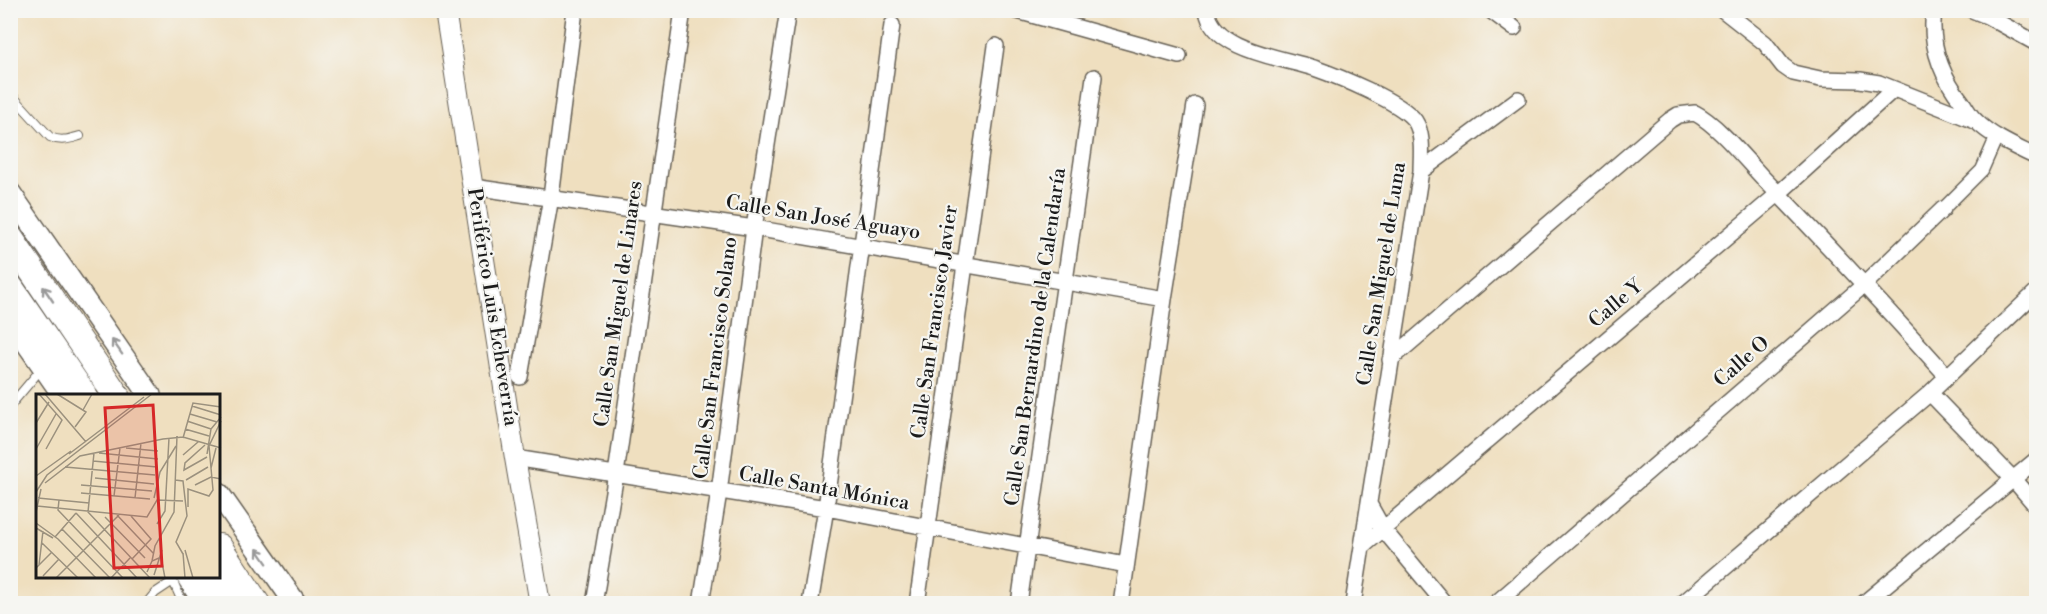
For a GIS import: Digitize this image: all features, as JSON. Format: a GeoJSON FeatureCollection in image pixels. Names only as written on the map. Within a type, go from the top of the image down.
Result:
{"type":"FeatureCollection","features":[{"type":"Feature","properties":{"kind":"highway"},"geometry":{"type":"LineString","coordinates":[[10,238],[115,394]]}},
{"type":"Feature","properties":{"kind":"highway"},"geometry":{"type":"LineString","coordinates":[[10,287],[83,394]]}},
{"type":"Feature","properties":{"kind":"highway"},"geometry":{"type":"LineString","coordinates":[[220,548],[257,603]]}},
{"type":"Feature","properties":{"kind":"highway"},"geometry":{"type":"LineString","coordinates":[[211,578],[229,603]]}},
{"type":"Feature","properties":{"kind":"main road"},"geometry":{"type":"LineString","coordinates":[[10,193],[149,394]]}},
{"type":"Feature","properties":{"kind":"main road"},"geometry":{"type":"LineString","coordinates":[[10,319],[62,394]]}},
{"type":"Feature","properties":{"kind":"main road"},"geometry":{"type":"LineString","coordinates":[[220,495],[296,603]]}},
{"type":"Feature","properties":{"kind":"main road"},"geometry":{"type":"LineString","coordinates":[[178,578],[205,603]]}},
{"type":"Feature","properties":{"kind":"street","name":"Periférico Luis Echeverría"},"geometry":{"type":"LineString","coordinates":[[445,10],[540,603]]}},
{"type":"Feature","properties":{"kind":"street"},"geometry":{"type":"LineString","coordinates":[[520,376],[551,197],[575,10]]}},
{"type":"Feature","properties":{"kind":"street","name":"Calle San Miguel de Linares"},"geometry":{"type":"LineString","coordinates":[[594,603],[616,474],[683,10]]}},
{"type":"Feature","properties":{"kind":"street","name":"Calle San Francisco Solano"},"geometry":{"type":"LineString","coordinates":[[701,603],[719,492],[754,228],[788,10]]}},
{"type":"Feature","properties":{"kind":"street"},"geometry":{"type":"LineString","coordinates":[[1014,10],[1179,56]]}},
{"type":"Feature","properties":{"kind":"street","name":"Calle San Miguel de Luna"},"geometry":{"type":"LineString","coordinates":[[1207,10],[1208,19],[1216,30],[1244,47],[1316,68],[1384,98],[1401,108],[1415,121],[1419,134],[1422,150],[1421,171],[1353,603]]}},
{"type":"Feature","properties":{"kind":"street"},"geometry":{"type":"LineString","coordinates":[[1490,10],[1514,28]]}},
{"type":"Feature","properties":{"kind":"street"},"geometry":{"type":"LineString","coordinates":[[1723,10],[1765,43],[1783,66],[1793,73],[1820,79],[1879,82],[1975,121],[1997,136],[2037,157]]}},
{"type":"Feature","properties":{"kind":"street"},"geometry":{"type":"LineString","coordinates":[[1934,10],[1933,41],[1937,59],[1947,83],[1975,121]]}},
{"type":"Feature","properties":{"kind":"street"},"geometry":{"type":"LineString","coordinates":[[1972,10],[2037,43]]}},
{"type":"Feature","properties":{"kind":"street"},"geometry":{"type":"LineString","coordinates":[[810,603],[826,508],[892,25]]}},
{"type":"Feature","properties":{"kind":"street","name":"Calle San Francisco Javier"},"geometry":{"type":"LineString","coordinates":[[917,603],[996,46]]}},
{"type":"Feature","properties":{"kind":"street","name":"Calle San Bernardino de la Calendaría"},"geometry":{"type":"LineString","coordinates":[[1019,603],[1094,76]]}},
{"type":"Feature","properties":{"kind":"street","name":"Calle Y"},"geometry":{"type":"LineString","coordinates":[[1362,547],[1779,194],[1894,89]]}},
{"type":"Feature","properties":{"kind":"street"},"geometry":{"type":"LineString","coordinates":[[1421,171],[1518,99]]}},
{"type":"Feature","properties":{"kind":"street"},"geometry":{"type":"LineString","coordinates":[[1121,603],[1164,299],[1195,105]]}},
{"type":"Feature","properties":{"kind":"street"},"geometry":{"type":"LineString","coordinates":[[1390,360],[1670,120],[1678,115],[1695,113],[1702,116],[1779,194],[1865,284],[1947,376]]}},
{"type":"Feature","properties":{"kind":"street","name":"Calle O"},"geometry":{"type":"LineString","coordinates":[[1495,603],[1865,284],[1982,170],[1997,136]]}},
{"type":"Feature","properties":{"kind":"street","name":"Calle San José Aguayo"},"geometry":{"type":"LineString","coordinates":[[473,187],[754,228],[1164,299]]}},
{"type":"Feature","properties":{"kind":"street"},"geometry":{"type":"LineString","coordinates":[[1682,603],[1930,393],[2037,292]]}},
{"type":"Feature","properties":{"kind":"street"},"geometry":{"type":"LineString","coordinates":[[1930,393],[2037,506]]}},
{"type":"Feature","properties":{"kind":"street","name":"Calle Santa Mónica"},"geometry":{"type":"LineString","coordinates":[[515,458],[826,508],[1126,565]]}},
{"type":"Feature","properties":{"kind":"street"},"geometry":{"type":"LineString","coordinates":[[1863,603],[2037,460]]}},
{"type":"Feature","properties":{"kind":"street"},"geometry":{"type":"LineString","coordinates":[[1369,504],[1383,529],[1445,603]]}},
{"type":"Feature","properties":{"kind":"lane"},"geometry":{"type":"LineString","coordinates":[[10,93],[50,137],[66,140],[80,136]]}},
{"type":"Feature","properties":{"kind":"lane"},"geometry":{"type":"LineString","coordinates":[[10,406],[43,366]]}},
{"type":"Feature","properties":{"kind":"lane"},"geometry":{"type":"LineString","coordinates":[[146,603],[155,593],[178,578],[183,603]]}}]}
